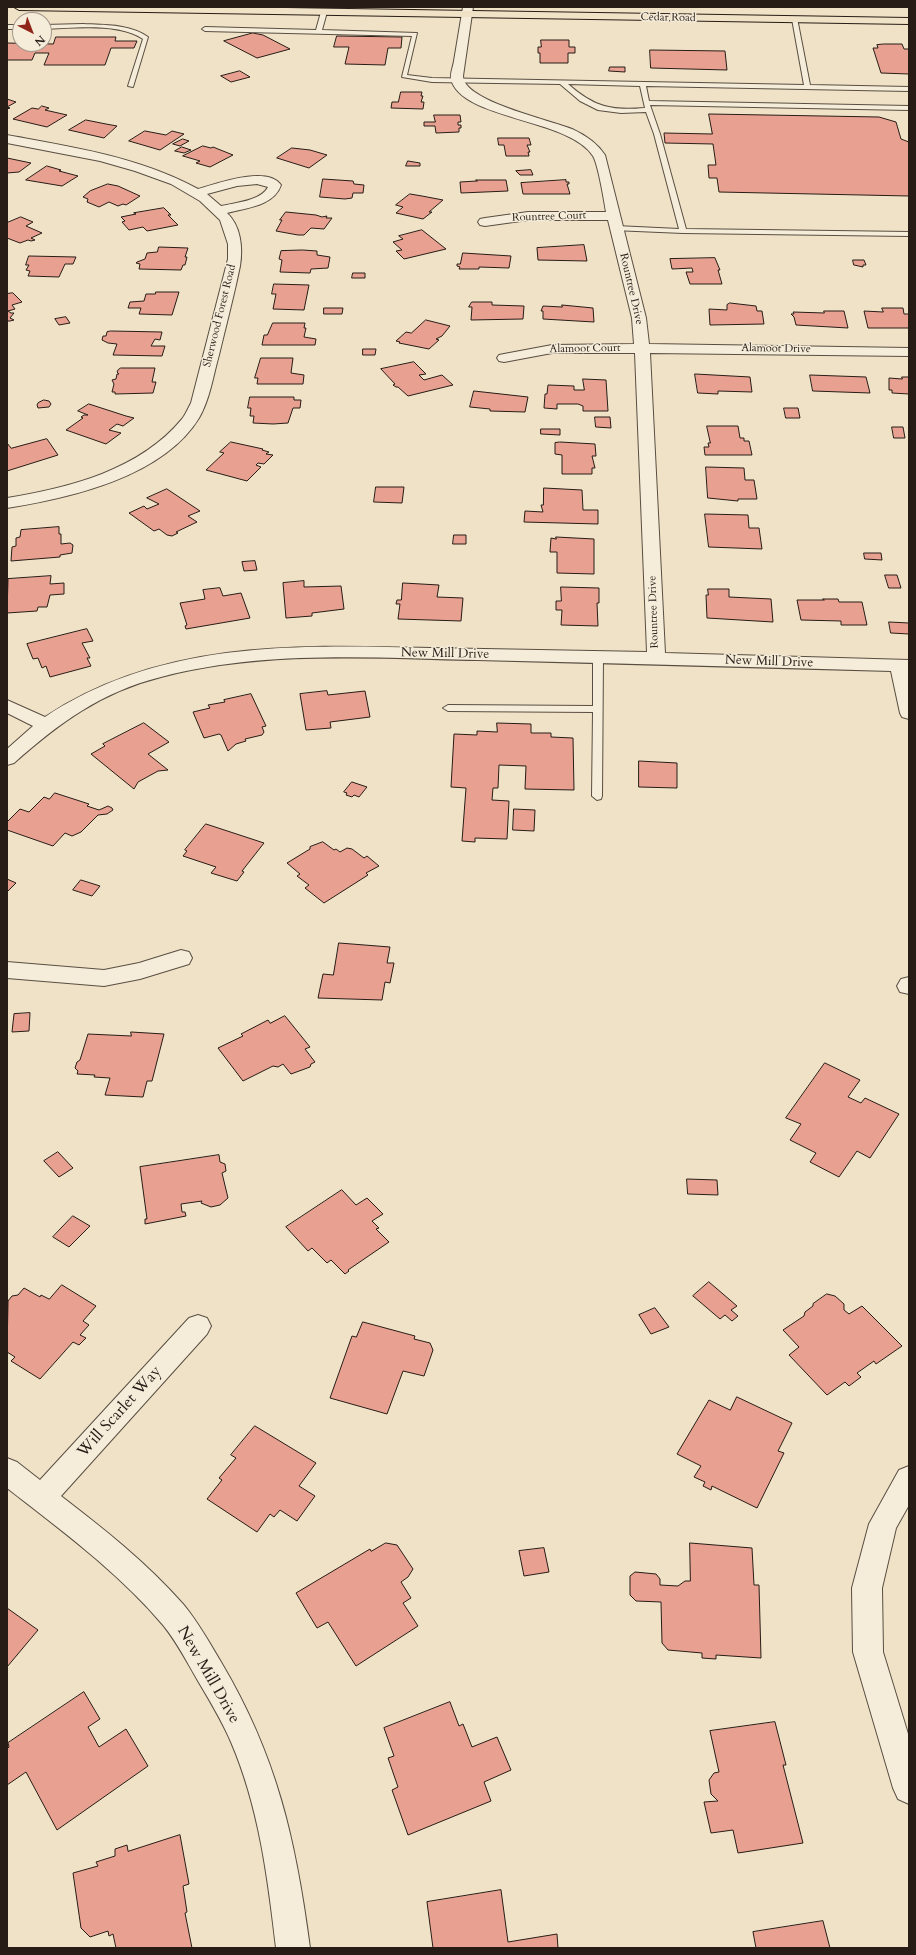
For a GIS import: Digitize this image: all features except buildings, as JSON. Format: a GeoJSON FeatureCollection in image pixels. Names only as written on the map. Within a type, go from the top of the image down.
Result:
{"type":"FeatureCollection","features":[{"type":"Feature","properties":{"kind":"main road","name":"Cedar Road"},"geometry":{"type":"LineString","coordinates":[[19,7],[324,12],[467,11],[909,21]]}},
{"type":"Feature","properties":{"kind":"main road","name":"Cedar Road"},"geometry":{"type":"LineString","coordinates":[[636,7],[909,11]]}},
{"type":"Feature","properties":{"kind":"street"},"geometry":{"type":"LineString","coordinates":[[457,80],[467,11]]}},
{"type":"Feature","properties":{"kind":"street","name":"Rountree Drive"},"geometry":{"type":"LineString","coordinates":[[457,80],[465,92],[485,104],[560,127],[578,135],[594,146],[599,155],[639,318],[642,348],[656,658]]}},
{"type":"Feature","properties":{"kind":"street","name":"Sherwood Forest Road"},"geometry":{"type":"LineString","coordinates":[[7,139],[140,168],[161,175],[198,193],[218,211],[231,229],[235,242],[233,269],[199,403],[188,422],[170,441],[146,458],[116,474],[81,487],[7,503]]}},
{"type":"Feature","properties":{"kind":"street"},"geometry":{"type":"LineString","coordinates":[[198,193],[250,180],[269,181],[275,185],[272,194],[262,199],[218,211]]}},
{"type":"Feature","properties":{"kind":"street","name":"Rountree Court"},"geometry":{"type":"LineString","coordinates":[[485,222],[528,216],[615,222]]}},
{"type":"Feature","properties":{"kind":"street","name":"Alamoot Drive"},"geometry":{"type":"LineString","coordinates":[[642,348],[909,352]]}},
{"type":"Feature","properties":{"kind":"street","name":"Alamoot Court"},"geometry":{"type":"LineString","coordinates":[[504,358],[552,349],[642,348]]}},
{"type":"Feature","properties":{"kind":"street","name":"New Mill Drive"},"geometry":{"type":"LineString","coordinates":[[7,759],[46,725],[79,703],[119,685],[156,672],[219,660],[257,655],[292,652],[350,652],[656,658],[904,666]]}},
{"type":"Feature","properties":{"kind":"street"},"geometry":{"type":"LineString","coordinates":[[904,666],[909,713]]}},
{"type":"Feature","properties":{"kind":"street"},"geometry":{"type":"LineString","coordinates":[[7,706],[46,725]]}},
{"type":"Feature","properties":{"kind":"street"},"geometry":{"type":"LineString","coordinates":[[7,970],[104,978],[140,971],[181,958]]}},
{"type":"Feature","properties":{"kind":"street","name":"Will Scarlet Way"},"geometry":{"type":"LineString","coordinates":[[41,1498],[198,1326]]}},
{"type":"Feature","properties":{"kind":"street","name":"New Mill Drive"},"geometry":{"type":"LineString","coordinates":[[7,1471],[114,1555],[172,1614],[187,1634],[232,1710],[255,1766],[273,1826],[288,1906],[293,1948]]}},
{"type":"Feature","properties":{"kind":"street"},"geometry":{"type":"LineString","coordinates":[[909,1479],[883,1524],[868,1588],[868,1652],[909,1788]]}},
{"type":"Feature","properties":{"kind":"lane"},"geometry":{"type":"LineString","coordinates":[[319,32],[324,12]]}},
{"type":"Feature","properties":{"kind":"lane"},"geometry":{"type":"LineString","coordinates":[[795,19],[807,87]]}},
{"type":"Feature","properties":{"kind":"lane"},"geometry":{"type":"LineString","coordinates":[[52,27],[124,28],[141,33],[146,38],[131,86]]}},
{"type":"Feature","properties":{"kind":"lane"},"geometry":{"type":"LineString","coordinates":[[205,29],[415,34],[404,76],[432,80],[909,89]]}},
{"type":"Feature","properties":{"kind":"lane"},"geometry":{"type":"LineString","coordinates":[[562,82],[578,97],[600,110],[627,112],[647,107],[909,108]]}},
{"type":"Feature","properties":{"kind":"lane"},"geometry":{"type":"LineString","coordinates":[[644,84],[647,107],[657,134],[683,231]]}},
{"type":"Feature","properties":{"kind":"lane"},"geometry":{"type":"LineString","coordinates":[[615,222],[683,231],[909,234]]}},
{"type":"Feature","properties":{"kind":"lane"},"geometry":{"type":"LineString","coordinates":[[597,796],[598,657]]}},
{"type":"Feature","properties":{"kind":"lane"},"geometry":{"type":"LineString","coordinates":[[448,708],[598,709]]}}]}
